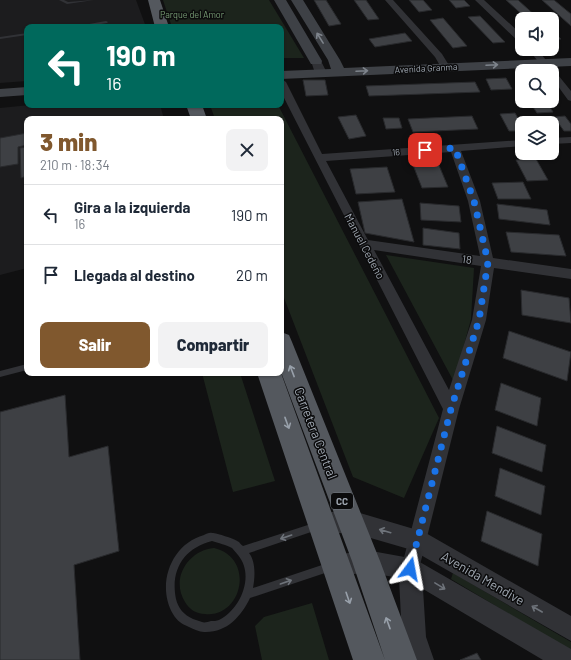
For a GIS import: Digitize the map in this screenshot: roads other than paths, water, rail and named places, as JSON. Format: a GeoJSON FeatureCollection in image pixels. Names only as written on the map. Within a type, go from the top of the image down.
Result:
{"type":"FeatureCollection","features":[{"type":"Feature","properties":{"kind":"highway"},"geometry":{"type":"LineString","coordinates":[[154,0],[161,24]]}},
{"type":"Feature","properties":{"kind":"highway","name":"Carretera Central"},"geometry":{"type":"LineString","coordinates":[[284,350],[366,561],[401,660]]}},
{"type":"Feature","properties":{"kind":"highway","name":"Carretera Central"},"geometry":{"type":"LineString","coordinates":[[270,376],[323,524],[369,660]]}},
{"type":"Feature","properties":{"kind":"main road"},"geometry":{"type":"LineString","coordinates":[[280,0],[319,67]]}},
{"type":"Feature","properties":{"kind":"main road"},"geometry":{"type":"LineString","coordinates":[[296,0],[334,60],[339,72]]}},
{"type":"Feature","properties":{"kind":"main road","name":"Avenida Granma"},"geometry":{"type":"LineString","coordinates":[[559,50],[571,50]]}},
{"type":"Feature","properties":{"kind":"main road","name":"Avenida Granma"},"geometry":{"type":"LineString","coordinates":[[284,74],[319,67],[334,60],[515,51]]}},
{"type":"Feature","properties":{"kind":"main road","name":"Avenida Granma"},"geometry":{"type":"LineString","coordinates":[[559,66],[571,62]]}},
{"type":"Feature","properties":{"kind":"main road","name":"Avenida Granma"},"geometry":{"type":"LineString","coordinates":[[284,63],[319,67],[339,72],[445,67],[515,68]]}},
{"type":"Feature","properties":{"kind":"main road"},"geometry":{"type":"LineString","coordinates":[[0,93],[24,91]]}},
{"type":"Feature","properties":{"kind":"street"},"geometry":{"type":"LineString","coordinates":[[389,0],[439,56],[445,67]]}},
{"type":"Feature","properties":{"kind":"street"},"geometry":{"type":"LineString","coordinates":[[479,0],[515,33]]}},
{"type":"Feature","properties":{"kind":"street"},"geometry":{"type":"LineString","coordinates":[[538,56],[545,64]]}},
{"type":"Feature","properties":{"kind":"street"},"geometry":{"type":"LineString","coordinates":[[559,82],[571,98]]}},
{"type":"Feature","properties":{"kind":"street","name":"Manuel Cedeño"},"geometry":{"type":"LineString","coordinates":[[284,88],[319,158],[451,409]]}},
{"type":"Feature","properties":{"kind":"street"},"geometry":{"type":"LineString","coordinates":[[559,141],[571,140]]}},
{"type":"Feature","properties":{"kind":"street","name":"16"},"geometry":{"type":"LineString","coordinates":[[319,158],[515,144]]}},
{"type":"Feature","properties":{"kind":"street"},"geometry":{"type":"LineString","coordinates":[[422,660],[414,637],[410,569],[416,540],[451,409],[479,320],[488,262],[474,201],[455,148]]}},
{"type":"Feature","properties":{"kind":"street","name":"18"},"geometry":{"type":"LineString","coordinates":[[364,244],[571,274]]}},
{"type":"Feature","properties":{"kind":"street","name":"Avenida Mendive"},"geometry":{"type":"LineString","coordinates":[[323,524],[350,521],[416,540],[571,629]]}},
{"type":"Feature","properties":{"kind":"street"},"geometry":{"type":"LineString","coordinates":[[337,566],[366,561],[410,569],[566,660]]}},
{"type":"Feature","properties":{"kind":"lane"},"geometry":{"type":"LineString","coordinates":[[61,0],[67,3],[92,0]]}},
{"type":"Feature","properties":{"kind":"lane"},"geometry":{"type":"LineString","coordinates":[[93,24],[106,22]]}},
{"type":"Feature","properties":{"kind":"lane"},"geometry":{"type":"LineString","coordinates":[[0,38],[24,34]]}},
{"type":"Feature","properties":{"kind":"lane"},"geometry":{"type":"LineString","coordinates":[[0,374],[24,367]]}},
{"type":"Feature","properties":{"kind":"lane"},"geometry":{"type":"LineString","coordinates":[[242,551],[323,524]]}},
{"type":"Feature","properties":{"kind":"lane"},"geometry":{"type":"LineString","coordinates":[[212,537],[224,538],[235,544],[242,551],[248,563],[251,574],[249,594],[242,609],[233,619],[222,626],[208,629],[194,626],[182,618],[174,605],[170,590],[171,574],[177,560],[187,548],[199,540],[212,537]]}},
{"type":"Feature","properties":{"kind":"lane"},"geometry":{"type":"LineString","coordinates":[[249,594],[337,566]]}},
{"type":"Feature","properties":{"kind":"park label","name":"Parque del Amor"},"geometry":{"type":"Point","coordinates":[192,14]}}]}
